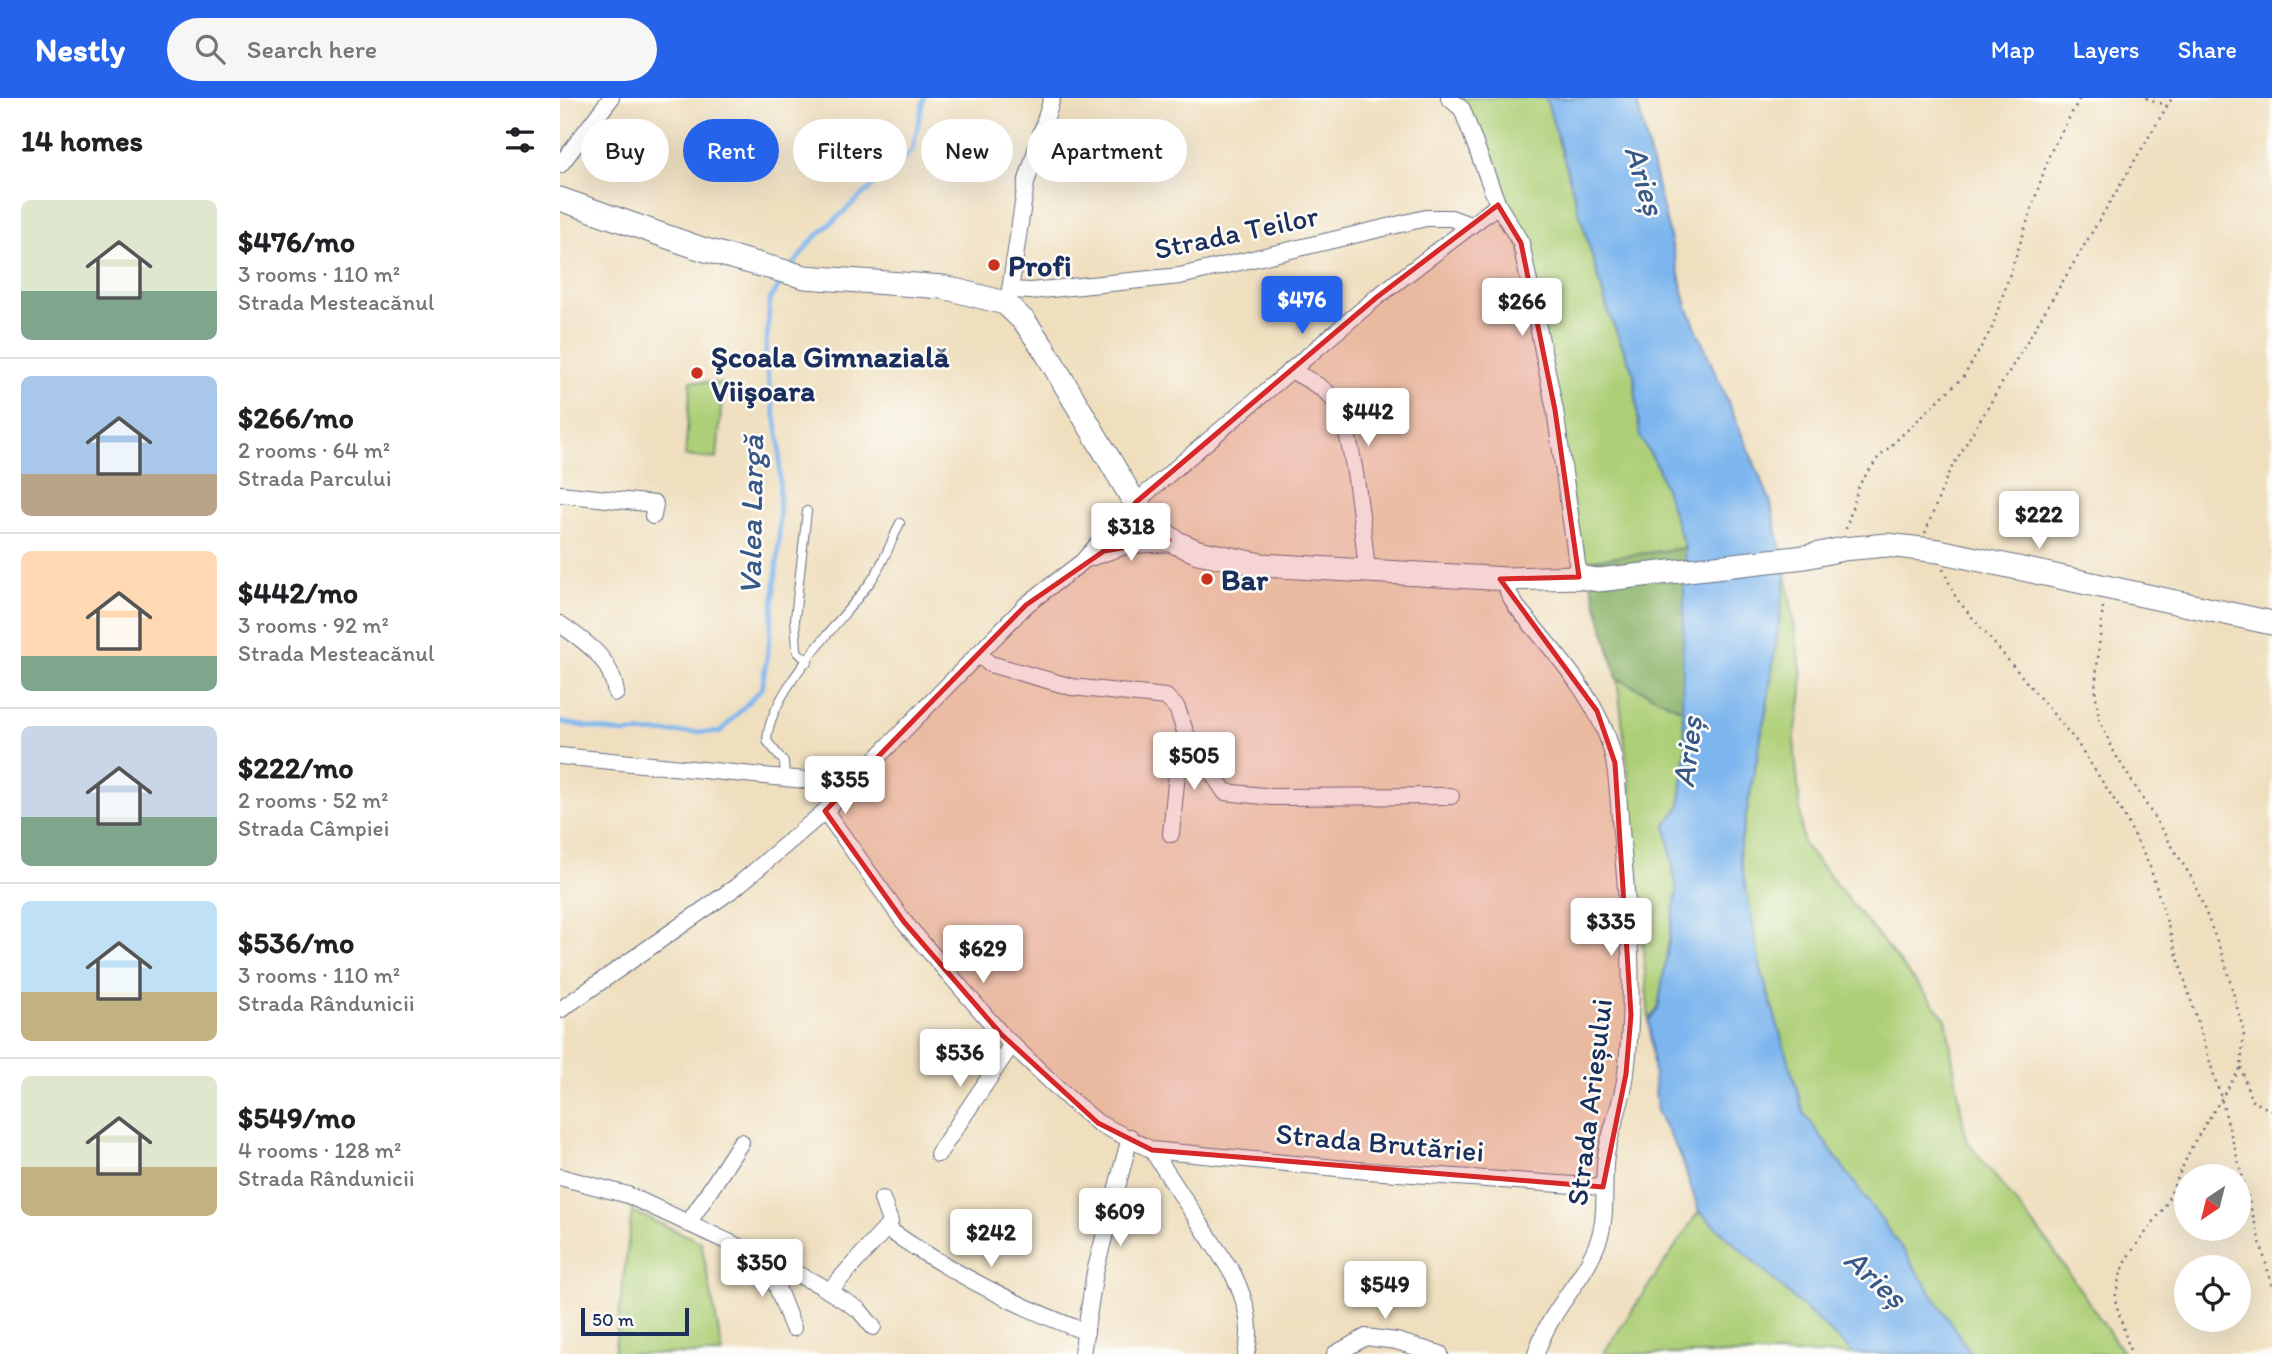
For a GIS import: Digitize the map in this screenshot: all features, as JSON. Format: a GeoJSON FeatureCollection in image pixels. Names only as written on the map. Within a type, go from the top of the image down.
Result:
{"type":"FeatureCollection","features":[{"type":"Feature","properties":{"kind":"main road"},"geometry":{"type":"LineString","coordinates":[[560,199],[748,262],[804,277],[943,287],[1008,296],[1044,349],[1135,503],[1160,531],[1177,543],[1240,563],[1507,579],[1588,578],[1805,557],[1843,549],[1887,545],[1929,549],[2272,623]]}},
{"type":"Feature","properties":{"kind":"street"},"geometry":{"type":"LineString","coordinates":[[560,165],[611,98]]}},
{"type":"Feature","properties":{"kind":"street"},"geometry":{"type":"LineString","coordinates":[[1008,296],[1026,183],[1052,98]]}},
{"type":"Feature","properties":{"kind":"street"},"geometry":{"type":"LineString","coordinates":[[1449,98],[1462,109],[1498,205],[1521,243],[1588,578]]}},
{"type":"Feature","properties":{"kind":"street"},"geometry":{"type":"LineString","coordinates":[[560,1010],[736,887],[825,811],[1026,605],[1082,562],[1135,503],[1377,296],[1498,205]]}},
{"type":"Feature","properties":{"kind":"street","name":"Strada Teilor"},"geometry":{"type":"LineString","coordinates":[[1008,296],[1031,291],[1180,276],[1426,218],[1451,218],[1470,225]]}},
{"type":"Feature","properties":{"kind":"street"},"geometry":{"type":"LineString","coordinates":[[1291,370],[1333,398],[1342,421],[1355,474],[1367,571]]}},
{"type":"Feature","properties":{"kind":"street"},"geometry":{"type":"LineString","coordinates":[[560,494],[655,504],[653,516]]}},
{"type":"Feature","properties":{"kind":"street"},"geometry":{"type":"LineString","coordinates":[[1082,562],[1128,545],[1177,543]]}},
{"type":"Feature","properties":{"kind":"street","name":"Strada Arieșului"},"geometry":{"type":"LineString","coordinates":[[1507,579],[1508,592],[1516,606],[1597,711],[1615,764],[1626,890],[1631,1015],[1626,1074],[1620,1110],[1611,1129],[1603,1187],[1605,1212],[1595,1250],[1543,1329],[1535,1354]]}},
{"type":"Feature","properties":{"kind":"street"},"geometry":{"type":"LineString","coordinates":[[560,624],[598,652],[610,667],[617,693]]}},
{"type":"Feature","properties":{"kind":"street"},"geometry":{"type":"LineString","coordinates":[[979,655],[990,664],[1072,687],[1166,697],[1177,708],[1186,734],[1221,788],[1230,793],[1272,797],[1451,796]]}},
{"type":"Feature","properties":{"kind":"street"},"geometry":{"type":"LineString","coordinates":[[1171,834],[1180,742],[1186,734]]}},
{"type":"Feature","properties":{"kind":"street"},"geometry":{"type":"LineString","coordinates":[[560,756],[815,781],[840,795]]}},
{"type":"Feature","properties":{"kind":"street"},"geometry":{"type":"LineString","coordinates":[[825,811],[904,922],[1012,1044],[1088,1115],[1152,1150],[1233,1274],[1242,1293],[1250,1342],[1246,1354]]}},
{"type":"Feature","properties":{"kind":"street"},"geometry":{"type":"LineString","coordinates":[[938,1154],[1012,1044]]}},
{"type":"Feature","properties":{"kind":"street"},"geometry":{"type":"LineString","coordinates":[[1082,1354],[1095,1272],[1130,1137]]}},
{"type":"Feature","properties":{"kind":"street"},"geometry":{"type":"LineString","coordinates":[[688,1224],[741,1142]]}},
{"type":"Feature","properties":{"kind":"street","name":"Strada Brutăriei"},"geometry":{"type":"LineString","coordinates":[[1152,1150],[1368,1171],[1603,1187]]}},
{"type":"Feature","properties":{"kind":"street"},"geometry":{"type":"LineString","coordinates":[[560,1177],[628,1195],[775,1265],[829,1291],[859,1310],[873,1327]]}},
{"type":"Feature","properties":{"kind":"street"},"geometry":{"type":"LineString","coordinates":[[829,1291],[890,1222],[882,1199]]}},
{"type":"Feature","properties":{"kind":"street"},"geometry":{"type":"LineString","coordinates":[[886,1228],[975,1282],[1086,1332]]}},
{"type":"Feature","properties":{"kind":"street"},"geometry":{"type":"LineString","coordinates":[[775,1265],[775,1282],[793,1328]]}},
{"type":"Feature","properties":{"kind":"street"},"geometry":{"type":"LineString","coordinates":[[1335,1354],[1366,1337],[1396,1341],[1440,1354]]}},
{"type":"Feature","properties":{"kind":"lane"},"geometry":{"type":"LineString","coordinates":[[807,511],[795,632],[797,652],[808,662]]}},
{"type":"Feature","properties":{"kind":"lane"},"geometry":{"type":"LineString","coordinates":[[785,778],[784,762],[767,741],[767,734],[783,698],[872,580],[900,523]]}},
{"type":"Feature","properties":{"kind":"path"},"geometry":{"type":"LineString","coordinates":[[1843,549],[1849,513],[1859,485],[1878,457],[1903,431],[1943,399],[1965,376],[1992,328],[2050,153],[2080,98]]}},
{"type":"Feature","properties":{"kind":"path"},"geometry":{"type":"LineString","coordinates":[[2146,98],[2167,106]]}},
{"type":"Feature","properties":{"kind":"path"},"geometry":{"type":"LineString","coordinates":[[2172,98],[1948,474],[1929,549],[1956,598],[2076,741],[2124,816],[2150,867],[2221,1098],[2272,1286]]}},
{"type":"Feature","properties":{"kind":"path"},"geometry":{"type":"LineString","coordinates":[[2105,589],[2095,688],[2099,719],[2115,754],[2193,880],[2224,959],[2244,1033],[2241,1067],[2250,1100],[2272,1111]]}},
{"type":"Feature","properties":{"kind":"path"},"geometry":{"type":"LineString","coordinates":[[2131,1354],[2115,1300],[2119,1278],[2129,1255],[2164,1208],[2193,1144],[2241,1067]]}},
{"type":"Feature","properties":{"kind":"highlighted area"},"geometry":{"type":"Polygon","coordinates":[[[1498,205],[1521,243],[1555,410],[1579,577],[1500,579],[1597,711],[1615,763],[1631,1015],[1626,1074],[1603,1187],[1152,1150],[1098,1123],[1001,1034],[904,922],[825,811],[1026,605],[1104,551],[1169,540],[1135,503],[1377,297],[1498,205]]]}},
{"type":"Feature","properties":{"kind":"green space"},"geometry":{"type":"Polygon","coordinates":[[[1443,98],[1546,98],[1609,314],[1634,374],[1640,437],[1657,465],[1685,548],[1585,561],[1520,248],[1461,113],[1443,98]]]}},
{"type":"Feature","properties":{"kind":"green space"},"geometry":{"type":"Polygon","coordinates":[[[691,381],[723,384],[717,459],[685,456],[691,381]]]}},
{"type":"Feature","properties":{"kind":"green space"},"geometry":{"type":"Polygon","coordinates":[[[1685,548],[1682,710],[1617,678],[1585,561],[1685,548]]]}},
{"type":"Feature","properties":{"kind":"green space"},"geometry":{"type":"Polygon","coordinates":[[[1786,573],[1802,675],[1802,694],[1794,740],[1803,844],[1946,1019],[1966,1140],[2049,1244],[2124,1354],[1971,1354],[1905,1253],[1804,1113],[1759,963],[1739,851],[1767,706],[1786,573]]]}},
{"type":"Feature","properties":{"kind":"green space"},"geometry":{"type":"Polygon","coordinates":[[[1617,678],[1682,710],[1686,745],[1680,806],[1666,825],[1677,891],[1658,1009],[1649,1020],[1630,786],[1617,678]]]}},
{"type":"Feature","properties":{"kind":"green space"},"geometry":{"type":"Polygon","coordinates":[[[632,1211],[701,1242],[723,1354],[614,1354],[632,1211]]]}},
{"type":"Feature","properties":{"kind":"green space"},"geometry":{"type":"Polygon","coordinates":[[[1699,1211],[1847,1345],[1854,1354],[1603,1354],[1699,1211]]]}},
{"type":"Feature","properties":{"kind":"water","name":"Arieș"},"geometry":{"type":"Polygon","coordinates":[[[1546,98],[1636,98],[1687,307],[1770,500],[1786,573],[1767,706],[1739,851],[1761,970],[1804,1113],[1905,1253],[1971,1354],[1854,1354],[1699,1211],[1681,1157],[1657,1111],[1649,1020],[1658,1009],[1677,891],[1666,825],[1680,806],[1686,745],[1682,710],[1685,548],[1657,465],[1640,437],[1634,374],[1609,314],[1546,98]]]}},
{"type":"Feature","properties":{"kind":"waterway","name":"Valea Largă"},"geometry":{"type":"LineString","coordinates":[[792,267],[811,241],[912,151],[924,98]]}},
{"type":"Feature","properties":{"kind":"waterway","name":"Valea Largă"},"geometry":{"type":"LineString","coordinates":[[560,722],[622,733],[720,732],[762,688],[779,543],[780,445],[765,359],[770,299],[785,277]]}},
{"type":"Feature","properties":{"kind":"place","name":"Profi"},"geometry":{"type":"Point","coordinates":[994,265]}},
{"type":"Feature","properties":{"kind":"place","name":"Şcoala Gimnazială Viişoara"},"geometry":{"type":"Point","coordinates":[697,373]}},
{"type":"Feature","properties":{"kind":"place","name":"Bar"},"geometry":{"type":"Point","coordinates":[1207,579]}}]}
